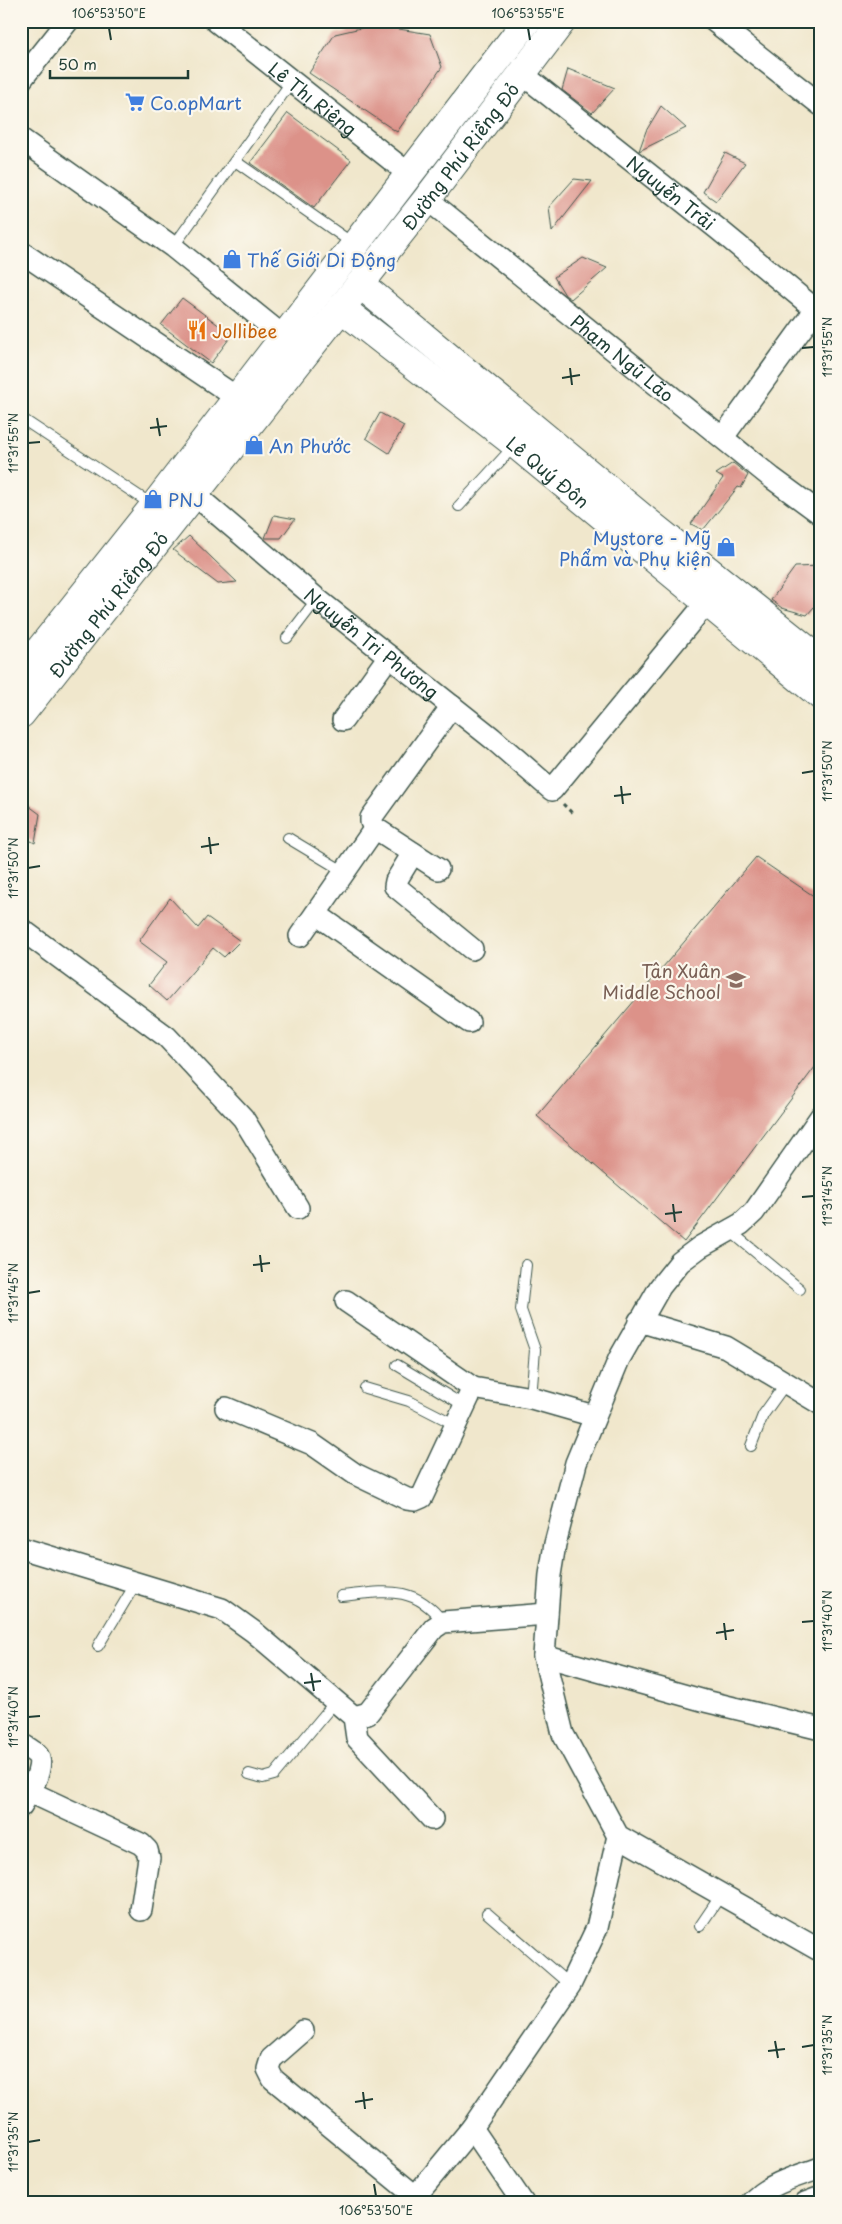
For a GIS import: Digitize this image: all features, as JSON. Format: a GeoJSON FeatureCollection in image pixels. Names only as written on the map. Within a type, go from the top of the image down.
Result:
{"type":"FeatureCollection","features":[{"type":"Feature","properties":{"kind":"main road","name":"Đường Phú Riềng Đỏ"},"geometry":{"type":"LineString","coordinates":[[21,714],[427,199],[562,21]]}},
{"type":"Feature","properties":{"kind":"main road","name":"Đường Phú Riềng Đỏ"},"geometry":{"type":"LineString","coordinates":[[21,673],[154,506],[409,174],[522,23]]}},
{"type":"Feature","properties":{"kind":"main road","name":"Lê Quý Đôn"},"geometry":{"type":"LineString","coordinates":[[347,255],[360,284],[644,519],[821,661]]}},
{"type":"Feature","properties":{"kind":"main road","name":"Lê Quý Đôn"},"geometry":{"type":"LineString","coordinates":[[319,291],[515,444],[821,696]]}},
{"type":"Feature","properties":{"kind":"street"},"geometry":{"type":"LineString","coordinates":[[21,80],[68,21]]}},
{"type":"Feature","properties":{"kind":"street","name":"Lê Thị Riêng"},"geometry":{"type":"LineString","coordinates":[[216,21],[409,174]]}},
{"type":"Feature","properties":{"kind":"street"},"geometry":{"type":"LineString","coordinates":[[714,21],[821,105]]}},
{"type":"Feature","properties":{"kind":"street","name":"Nguyễn Trãi"},"geometry":{"type":"LineString","coordinates":[[521,73],[819,308]]}},
{"type":"Feature","properties":{"kind":"street"},"geometry":{"type":"LineString","coordinates":[[21,139],[173,247],[283,336]]}},
{"type":"Feature","properties":{"kind":"street","name":"Phạm Ngũ Lão"},"geometry":{"type":"LineString","coordinates":[[427,199],[722,437],[821,514]]}},
{"type":"Feature","properties":{"kind":"street"},"geometry":{"type":"LineString","coordinates":[[21,252],[236,397]]}},
{"type":"Feature","properties":{"kind":"street"},"geometry":{"type":"LineString","coordinates":[[722,437],[819,308]]}},
{"type":"Feature","properties":{"kind":"street","name":"Nguyễn Tri Phương"},"geometry":{"type":"LineString","coordinates":[[194,494],[317,599],[452,706],[552,790],[707,602]]}},
{"type":"Feature","properties":{"kind":"street"},"geometry":{"type":"LineString","coordinates":[[343,720],[389,656]]}},
{"type":"Feature","properties":{"kind":"street"},"geometry":{"type":"LineString","coordinates":[[438,869],[375,828],[370,822],[452,706]]}},
{"type":"Feature","properties":{"kind":"street"},"geometry":{"type":"LineString","coordinates":[[300,936],[375,828]]}},
{"type":"Feature","properties":{"kind":"street"},"geometry":{"type":"LineString","coordinates":[[413,853],[396,881],[395,886],[472,949]]}},
{"type":"Feature","properties":{"kind":"street"},"geometry":{"type":"LineString","coordinates":[[316,914],[469,1022]]}},
{"type":"Feature","properties":{"kind":"street"},"geometry":{"type":"LineString","coordinates":[[21,929],[167,1038],[243,1118],[298,1208]]}},
{"type":"Feature","properties":{"kind":"street"},"geometry":{"type":"LineString","coordinates":[[821,1116],[754,1212],[741,1224],[700,1247],[680,1262],[660,1287],[619,1359],[576,1463],[555,1544],[550,1575],[544,1656],[563,1734],[618,1836],[821,1951]]}},
{"type":"Feature","properties":{"kind":"street"},"geometry":{"type":"LineString","coordinates":[[346,1301],[469,1397],[531,1398],[594,1416]]}},
{"type":"Feature","properties":{"kind":"street"},"geometry":{"type":"LineString","coordinates":[[639,1321],[726,1347],[821,1404]]}},
{"type":"Feature","properties":{"kind":"street"},"geometry":{"type":"LineString","coordinates":[[226,1408],[312,1444],[355,1474],[407,1499],[415,1500],[422,1497],[469,1397]]}},
{"type":"Feature","properties":{"kind":"street"},"geometry":{"type":"LineString","coordinates":[[21,1548],[222,1609],[254,1632],[354,1717],[357,1738],[432,1819]]}},
{"type":"Feature","properties":{"kind":"street"},"geometry":{"type":"LineString","coordinates":[[354,1717],[368,1713],[434,1628],[443,1622],[548,1614]]}},
{"type":"Feature","properties":{"kind":"street"},"geometry":{"type":"LineString","coordinates":[[544,1656],[705,1701],[821,1729]]}},
{"type":"Feature","properties":{"kind":"street"},"geometry":{"type":"LineString","coordinates":[[21,1744],[37,1756],[40,1762],[26,1799],[142,1844],[147,1850],[149,1858],[141,1910]]}},
{"type":"Feature","properties":{"kind":"street"},"geometry":{"type":"LineString","coordinates":[[303,2031],[271,2059],[268,2069],[272,2079],[412,2199],[472,2128],[570,1985],[597,1928],[618,1836]]}},
{"type":"Feature","properties":{"kind":"street"},"geometry":{"type":"LineString","coordinates":[[472,2128],[523,2203]]}},
{"type":"Feature","properties":{"kind":"street"},"geometry":{"type":"LineString","coordinates":[[751,2203],[759,2193],[821,2168]]}},
{"type":"Feature","properties":{"kind":"street"},"geometry":{"type":"LineString","coordinates":[[805,2203],[821,2197]]}},
{"type":"Feature","properties":{"kind":"lane"},"geometry":{"type":"LineString","coordinates":[[173,247],[292,81]]}},
{"type":"Feature","properties":{"kind":"lane"},"geometry":{"type":"LineString","coordinates":[[235,160],[347,255]]}},
{"type":"Feature","properties":{"kind":"lane"},"geometry":{"type":"LineString","coordinates":[[21,418],[154,506]]}},
{"type":"Feature","properties":{"kind":"lane"},"geometry":{"type":"LineString","coordinates":[[459,506],[515,444]]}},
{"type":"Feature","properties":{"kind":"lane"},"geometry":{"type":"LineString","coordinates":[[287,638],[317,599]]}},
{"type":"Feature","properties":{"kind":"lane"},"geometry":{"type":"LineString","coordinates":[[288,838],[343,872]]}},
{"type":"Feature","properties":{"kind":"lane"},"geometry":{"type":"LineString","coordinates":[[730,1231],[800,1289]]}},
{"type":"Feature","properties":{"kind":"lane"},"geometry":{"type":"LineString","coordinates":[[526,1265],[521,1310],[535,1350],[531,1398]]}},
{"type":"Feature","properties":{"kind":"lane"},"geometry":{"type":"LineString","coordinates":[[397,1365],[469,1397]]}},
{"type":"Feature","properties":{"kind":"lane"},"geometry":{"type":"LineString","coordinates":[[751,1446],[763,1415],[786,1383]]}},
{"type":"Feature","properties":{"kind":"lane"},"geometry":{"type":"LineString","coordinates":[[365,1388],[409,1400],[456,1425]]}},
{"type":"Feature","properties":{"kind":"lane"},"geometry":{"type":"LineString","coordinates":[[98,1646],[136,1583]]}},
{"type":"Feature","properties":{"kind":"lane"},"geometry":{"type":"LineString","coordinates":[[341,1596],[386,1590],[414,1596],[432,1608],[443,1622]]}},
{"type":"Feature","properties":{"kind":"lane"},"geometry":{"type":"LineString","coordinates":[[249,1774],[263,1778],[274,1775],[336,1702]]}},
{"type":"Feature","properties":{"kind":"lane"},"geometry":{"type":"LineString","coordinates":[[700,1926],[721,1895]]}},
{"type":"Feature","properties":{"kind":"lane"},"geometry":{"type":"LineString","coordinates":[[487,1912],[570,1985]]}},
{"type":"Feature","properties":{"kind":"building"},"geometry":{"type":"Polygon","coordinates":[[[374,25],[430,34],[442,67],[397,132],[309,73],[335,34],[374,25]]]}},
{"type":"Feature","properties":{"kind":"building"},"geometry":{"type":"Polygon","coordinates":[[[568,69],[615,88],[592,113],[562,90],[568,69]]]}},
{"type":"Feature","properties":{"kind":"building"},"geometry":{"type":"Polygon","coordinates":[[[661,106],[686,128],[639,151],[646,131],[661,106]]]}},
{"type":"Feature","properties":{"kind":"building"},"geometry":{"type":"Polygon","coordinates":[[[288,113],[351,160],[314,208],[250,163],[288,113]]]}},
{"type":"Feature","properties":{"kind":"building"},"geometry":{"type":"Polygon","coordinates":[[[725,153],[745,163],[716,201],[703,192],[725,153]]]}},
{"type":"Feature","properties":{"kind":"building"},"geometry":{"type":"Polygon","coordinates":[[[574,179],[592,181],[552,232],[549,207],[574,179]]]}},
{"type":"Feature","properties":{"kind":"building"},"geometry":{"type":"Polygon","coordinates":[[[583,258],[607,268],[571,299],[565,295],[554,277],[583,258]]]}},
{"type":"Feature","properties":{"kind":"building","name":"Jollibee"},"geometry":{"type":"Polygon","coordinates":[[[182,298],[232,335],[211,363],[161,325],[182,298]]]}},
{"type":"Feature","properties":{"kind":"building"},"geometry":{"type":"Polygon","coordinates":[[[380,413],[404,426],[389,453],[366,438],[380,413]]]}},
{"type":"Feature","properties":{"kind":"building"},"geometry":{"type":"Polygon","coordinates":[[[733,463],[748,475],[741,488],[738,487],[703,530],[691,524],[723,478],[716,474],[733,463]]]}},
{"type":"Feature","properties":{"kind":"building"},"geometry":{"type":"Polygon","coordinates":[[[274,515],[295,519],[281,538],[265,538],[274,515]]]}},
{"type":"Feature","properties":{"kind":"building"},"geometry":{"type":"Polygon","coordinates":[[[189,536],[237,582],[218,584],[173,550],[189,536]]]}},
{"type":"Feature","properties":{"kind":"building"},"geometry":{"type":"Polygon","coordinates":[[[821,566],[821,599],[807,615],[782,608],[771,600],[795,567],[821,566]]]}},
{"type":"Feature","properties":{"kind":"building"},"geometry":{"type":"Polygon","coordinates":[[[21,800],[40,814],[35,843],[21,836],[21,800]]]}},
{"type":"Feature","properties":{"kind":"building","name":"Tân Xuân Middle School"},"geometry":{"type":"Polygon","coordinates":[[[756,857],[821,901],[821,1059],[684,1242],[537,1116],[756,857]]]}},
{"type":"Feature","properties":{"kind":"building"},"geometry":{"type":"Polygon","coordinates":[[[170,898],[198,928],[207,917],[240,941],[224,957],[213,948],[167,1001],[149,985],[167,962],[139,941],[170,898]]]}},
{"type":"Feature","properties":{"kind":"place","name":"Co.opMart"},"geometry":{"type":"Point","coordinates":[135,102]}},
{"type":"Feature","properties":{"kind":"place","name":"Thế Giới Di Động"},"geometry":{"type":"Point","coordinates":[232,259]}},
{"type":"Feature","properties":{"kind":"place","name":"Jollibee"},"geometry":{"type":"Point","coordinates":[197,330]}},
{"type":"Feature","properties":{"kind":"place","name":"An Phước"},"geometry":{"type":"Point","coordinates":[254,445]}},
{"type":"Feature","properties":{"kind":"place","name":"PNJ"},"geometry":{"type":"Point","coordinates":[153,499]}},
{"type":"Feature","properties":{"kind":"place","name":"Mystore - Mỹ Phẩm và Phụ kiện"},"geometry":{"type":"Point","coordinates":[726,547]}},
{"type":"Feature","properties":{"kind":"place","name":"Tân Xuân Middle School"},"geometry":{"type":"Point","coordinates":[736,980]}}]}
